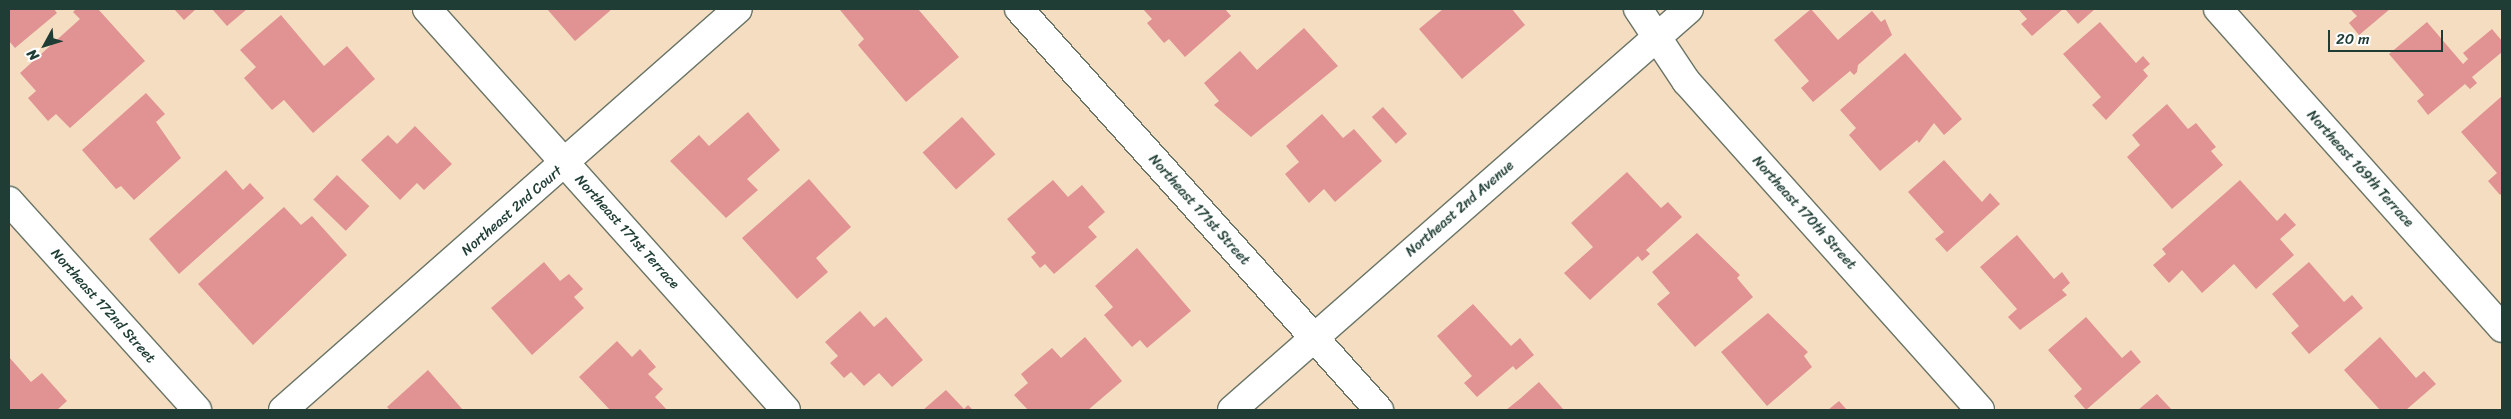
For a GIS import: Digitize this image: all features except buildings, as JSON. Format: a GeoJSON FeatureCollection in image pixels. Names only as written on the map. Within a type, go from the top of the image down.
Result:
{"type":"FeatureCollection","features":[{"type":"Feature","properties":{"kind":"street","name":"Northeast 171st Terrace"},"geometry":{"type":"LineString","coordinates":[[427,9],[786,410]]}},
{"type":"Feature","properties":{"kind":"street","name":"Northeast 2nd Court"},"geometry":{"type":"LineString","coordinates":[[283,410],[566,163],[738,9]]}},
{"type":"Feature","properties":{"kind":"street","name":"Northeast 171st Street"},"geometry":{"type":"LineString","coordinates":[[1019,9],[1379,410]]}},
{"type":"Feature","properties":{"kind":"street","name":"Northeast 170th Street"},"geometry":{"type":"LineString","coordinates":[[1638,9],[1686,81],[1980,410]]}},
{"type":"Feature","properties":{"kind":"street","name":"Northeast 2nd Avenue"},"geometry":{"type":"LineString","coordinates":[[1232,410],[1689,9]]}},
{"type":"Feature","properties":{"kind":"street","name":"Northeast 169th Terrace"},"geometry":{"type":"LineString","coordinates":[[2218,9],[2502,328]]}},
{"type":"Feature","properties":{"kind":"street","name":"Northeast 172nd Street"},"geometry":{"type":"LineString","coordinates":[[9,201],[197,410]]}}]}
